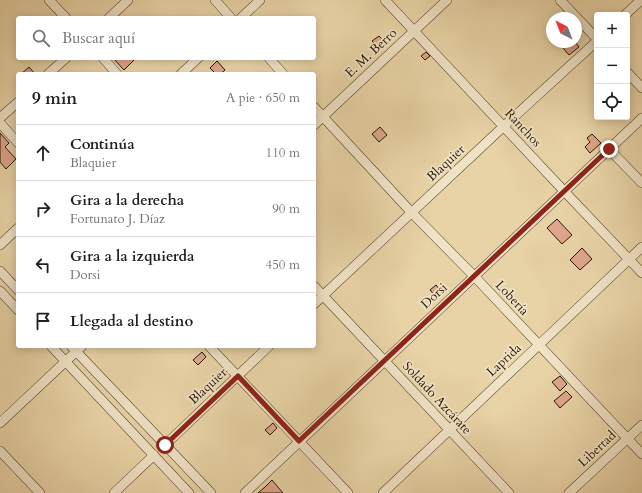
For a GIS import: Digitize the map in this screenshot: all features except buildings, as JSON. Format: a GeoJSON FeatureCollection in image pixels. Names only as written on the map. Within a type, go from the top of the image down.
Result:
{"type":"FeatureCollection","features":[{"type":"Feature","properties":{"kind":"street"},"geometry":{"type":"LineString","coordinates":[[49,0],[64,16]]}},
{"type":"Feature","properties":{"kind":"street"},"geometry":{"type":"LineString","coordinates":[[111,16],[128,0]]}},
{"type":"Feature","properties":{"kind":"street"},"geometry":{"type":"LineString","coordinates":[[215,0],[230,16]]}},
{"type":"Feature","properties":{"kind":"street"},"geometry":{"type":"LineString","coordinates":[[243,16],[260,0]]}},
{"type":"Feature","properties":{"kind":"street","name":"Ranchos"},"geometry":{"type":"LineString","coordinates":[[385,0],[642,273]]}},
{"type":"Feature","properties":{"kind":"street","name":"E. M. Berro"},"geometry":{"type":"LineString","coordinates":[[316,123],[446,0]]}},
{"type":"Feature","properties":{"kind":"street"},"geometry":{"type":"LineString","coordinates":[[560,0],[594,37]]}},
{"type":"Feature","properties":{"kind":"street"},"geometry":{"type":"LineString","coordinates":[[628,12],[641,0]]}},
{"type":"Feature","properties":{"kind":"street","name":"Blaquier"},"geometry":{"type":"LineString","coordinates":[[316,302],[594,43]]}},
{"type":"Feature","properties":{"kind":"street"},"geometry":{"type":"LineString","coordinates":[[50,72],[64,60]]}},
{"type":"Feature","properties":{"kind":"street"},"geometry":{"type":"LineString","coordinates":[[105,60],[115,72]]}},
{"type":"Feature","properties":{"kind":"street"},"geometry":{"type":"LineString","coordinates":[[183,72],[196,60]]}},
{"type":"Feature","properties":{"kind":"street"},"geometry":{"type":"LineString","coordinates":[[270,60],[281,72]]}},
{"type":"Feature","properties":{"kind":"street"},"geometry":{"type":"LineString","coordinates":[[630,75],[642,88]]}},
{"type":"Feature","properties":{"kind":"street"},"geometry":{"type":"LineString","coordinates":[[0,118],[16,104]]}},
{"type":"Feature","properties":{"kind":"street","name":"Lobería"},"geometry":{"type":"LineString","coordinates":[[316,109],[412,213],[474,276],[642,454]]}},
{"type":"Feature","properties":{"kind":"street","name":"Dorsi"},"geometry":{"type":"LineString","coordinates":[[245,493],[642,118]]}},
{"type":"Feature","properties":{"kind":"street"},"geometry":{"type":"LineString","coordinates":[[0,123],[16,141]]}},
{"type":"Feature","properties":{"kind":"street"},"geometry":{"type":"LineString","coordinates":[[609,149],[642,183]]}},
{"type":"Feature","properties":{"kind":"street"},"geometry":{"type":"LineString","coordinates":[[0,245],[16,230]]}},
{"type":"Feature","properties":{"kind":"street","name":"Laprida"},"geometry":{"type":"LineString","coordinates":[[383,493],[642,247]]}},
{"type":"Feature","properties":{"kind":"street"},"geometry":{"type":"LineString","coordinates":[[0,271],[16,288]]}},
{"type":"Feature","properties":{"kind":"street","name":"Soldado Azcárate"},"geometry":{"type":"LineString","coordinates":[[316,288],[509,493]]}},
{"type":"Feature","properties":{"kind":"street"},"geometry":{"type":"LineString","coordinates":[[0,291],[16,308]]}},
{"type":"Feature","properties":{"kind":"street"},"geometry":{"type":"LineString","coordinates":[[53,348],[189,493]]}},
{"type":"Feature","properties":{"kind":"street"},"geometry":{"type":"LineString","coordinates":[[0,423],[66,361],[76,348],[210,493]]}},
{"type":"Feature","properties":{"kind":"street"},"geometry":{"type":"LineString","coordinates":[[211,348],[348,493]]}},
{"type":"Feature","properties":{"kind":"street","name":"Blaquier"},"geometry":{"type":"LineString","coordinates":[[165,445],[267,348]]}},
{"type":"Feature","properties":{"kind":"street","name":"Libertad"},"geometry":{"type":"LineString","coordinates":[[569,493],[642,425]]}},
{"type":"Feature","properties":{"kind":"street"},"geometry":{"type":"LineString","coordinates":[[0,451],[40,493]]}},
{"type":"Feature","properties":{"kind":"street"},"geometry":{"type":"LineString","coordinates":[[114,493],[154,455]]}},
{"type":"Feature","properties":{"kind":"route"},"geometry":{"type":"LineString","coordinates":[[165,445],[238,376],[299,441],[609,149]]}}]}
